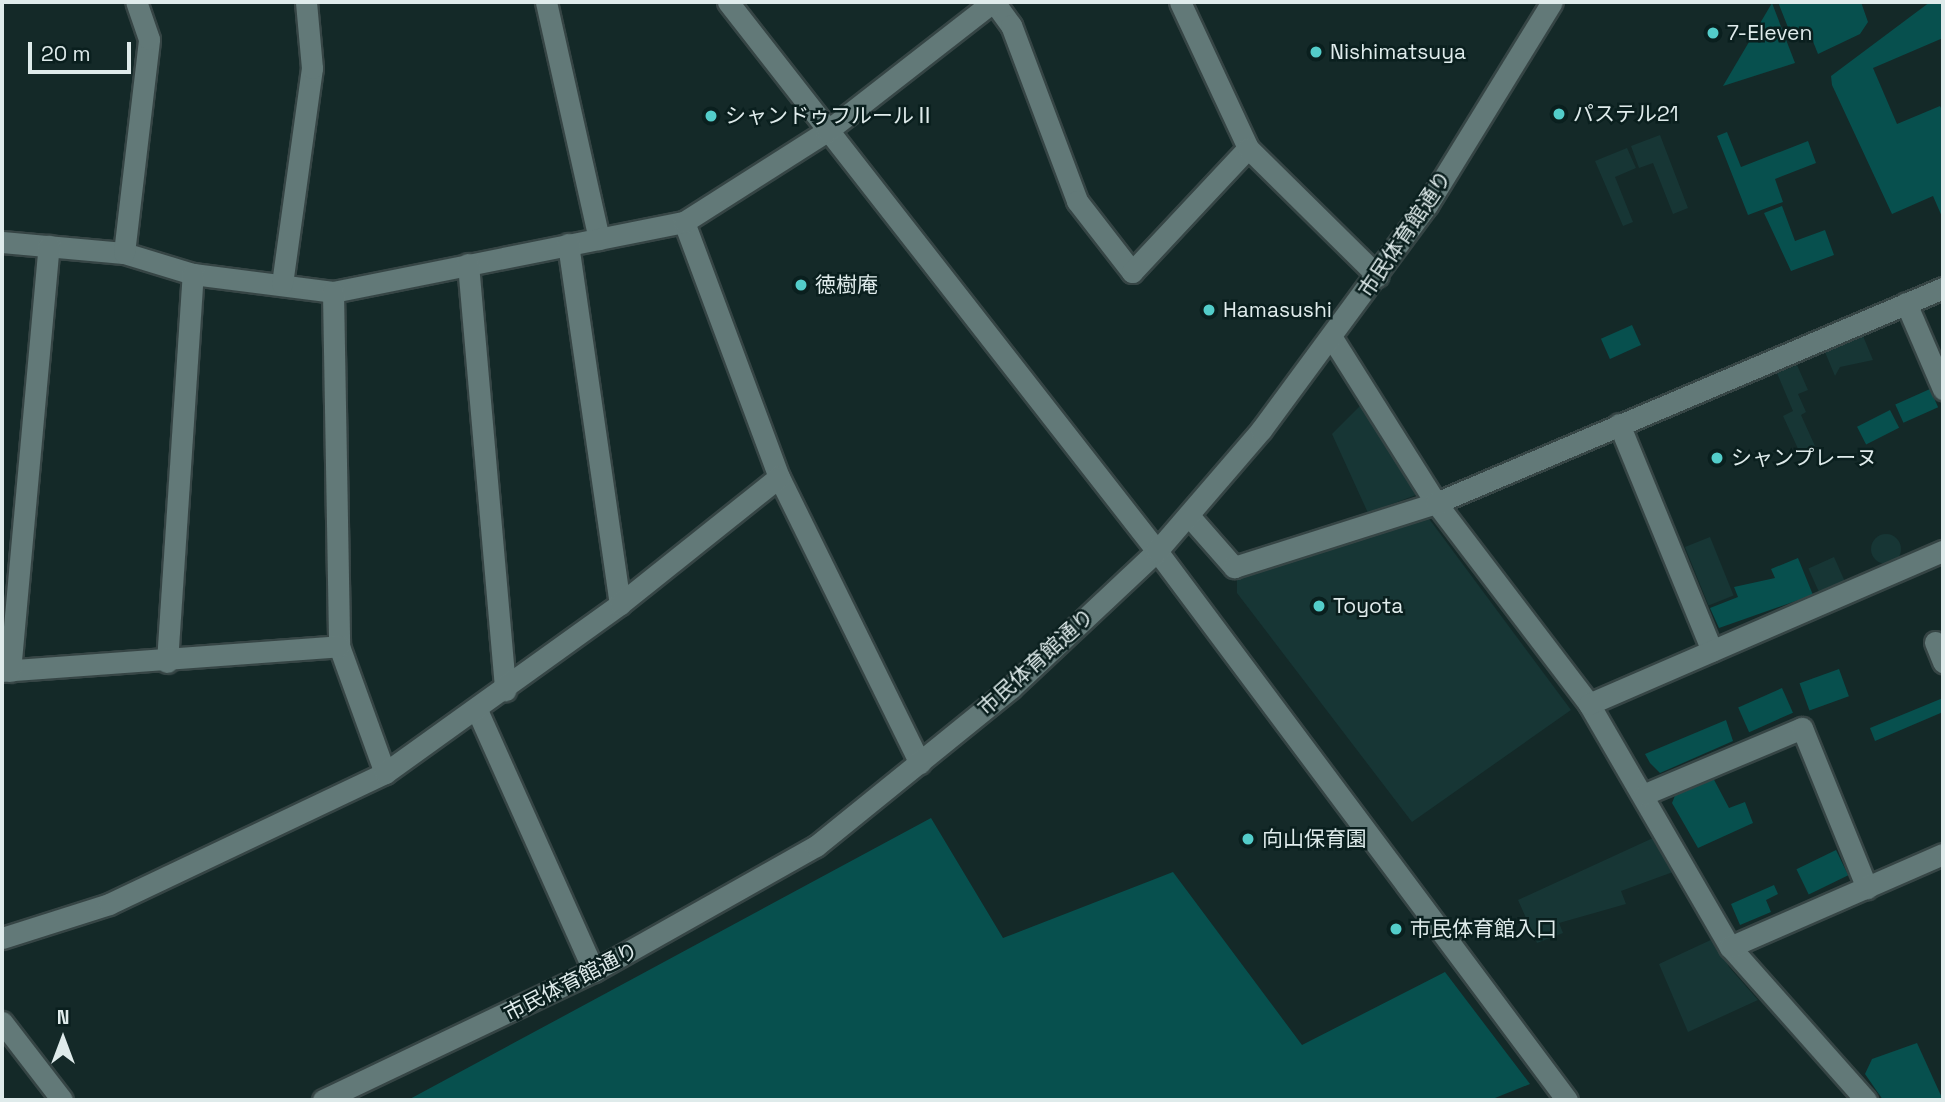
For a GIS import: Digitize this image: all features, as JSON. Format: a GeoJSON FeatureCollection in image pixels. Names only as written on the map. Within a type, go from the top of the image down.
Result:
{"type":"FeatureCollection","features":[{"type":"Feature","properties":{"kind":"street"},"geometry":{"type":"LineString","coordinates":[[124,253],[149,39],[136,2]]}},
{"type":"Feature","properties":{"kind":"street"},"geometry":{"type":"LineString","coordinates":[[282,284],[312,68],[306,2]]}},
{"type":"Feature","properties":{"kind":"street"},"geometry":{"type":"LineString","coordinates":[[546,2],[599,239]]}},
{"type":"Feature","properties":{"kind":"street"},"geometry":{"type":"LineString","coordinates":[[728,2],[1157,551],[1567,1100]]}},
{"type":"Feature","properties":{"kind":"street"},"geometry":{"type":"LineString","coordinates":[[2,242],[124,253],[193,274],[333,292],[684,222],[827,131],[993,2],[1011,25],[1077,201],[1132,272],[1248,148]]}},
{"type":"Feature","properties":{"kind":"street"},"geometry":{"type":"LineString","coordinates":[[1180,2],[1248,148],[1378,276]]}},
{"type":"Feature","properties":{"kind":"street","name":"市民体育館通り"},"geometry":{"type":"LineString","coordinates":[[323,1100],[594,971],[816,846],[920,763],[1157,551],[1190,517],[1378,276],[1552,2]]}},
{"type":"Feature","properties":{"kind":"street"},"geometry":{"type":"LineString","coordinates":[[684,222],[779,477],[920,763]]}},
{"type":"Feature","properties":{"kind":"street"},"geometry":{"type":"LineString","coordinates":[[568,244],[620,604]]}},
{"type":"Feature","properties":{"kind":"street"},"geometry":{"type":"LineString","coordinates":[[49,246],[6,671],[167,662],[339,646]]}},
{"type":"Feature","properties":{"kind":"street"},"geometry":{"type":"LineString","coordinates":[[468,264],[505,690]]}},
{"type":"Feature","properties":{"kind":"street"},"geometry":{"type":"LineString","coordinates":[[167,662],[193,274]]}},
{"type":"Feature","properties":{"kind":"street"},"geometry":{"type":"LineString","coordinates":[[1190,517],[1234,567],[1436,502],[1943,288]]}},
{"type":"Feature","properties":{"kind":"street"},"geometry":{"type":"LineString","coordinates":[[333,292],[339,646],[385,773]]}},
{"type":"Feature","properties":{"kind":"street"},"geometry":{"type":"LineString","coordinates":[[1906,303],[1943,389]]}},
{"type":"Feature","properties":{"kind":"street"},"geometry":{"type":"LineString","coordinates":[[1332,338],[1436,502],[1589,704],[1645,794],[1730,947],[1866,1100]]}},
{"type":"Feature","properties":{"kind":"street"},"geometry":{"type":"LineString","coordinates":[[1619,424],[1712,651]]}},
{"type":"Feature","properties":{"kind":"street"},"geometry":{"type":"LineString","coordinates":[[2,938],[109,904],[385,773],[505,690],[620,604],[779,477]]}},
{"type":"Feature","properties":{"kind":"street"},"geometry":{"type":"LineString","coordinates":[[1589,704],[1943,551]]}},
{"type":"Feature","properties":{"kind":"street"},"geometry":{"type":"LineString","coordinates":[[1935,642],[1943,662]]}},
{"type":"Feature","properties":{"kind":"street"},"geometry":{"type":"LineString","coordinates":[[477,710],[594,971]]}},
{"type":"Feature","properties":{"kind":"street"},"geometry":{"type":"LineString","coordinates":[[1645,794],[1802,728],[1867,888]]}},
{"type":"Feature","properties":{"kind":"street"},"geometry":{"type":"LineString","coordinates":[[1730,947],[1943,854]]}},
{"type":"Feature","properties":{"kind":"street"},"geometry":{"type":"LineString","coordinates":[[2,1023],[62,1100]]}},
{"type":"Feature","properties":{"kind":"shaded area"},"geometry":{"type":"Polygon","coordinates":[[[1778,2],[1861,2],[1868,22],[1860,34],[1818,54],[1808,29],[1791,35],[1778,2]]]}},
{"type":"Feature","properties":{"kind":"shaded area"},"geometry":{"type":"Polygon","coordinates":[[[1930,2],[1943,2],[1943,38],[1873,68],[1897,124],[1940,106],[1943,112],[1943,219],[1933,196],[1892,214],[1832,85],[1831,76],[1930,2]]]}},
{"type":"Feature","properties":{"kind":"shaded area"},"geometry":{"type":"Polygon","coordinates":[[[1772,3],[1795,63],[1723,86],[1772,3]]]}},
{"type":"Feature","properties":{"kind":"shaded area"},"geometry":{"type":"Polygon","coordinates":[[[1727,132],[1741,167],[1808,141],[1816,163],[1775,179],[1783,202],[1748,215],[1717,136],[1727,132]]]}},
{"type":"Feature","properties":{"kind":"shaded area"},"geometry":{"type":"Polygon","coordinates":[[[1660,135],[1688,208],[1673,214],[1653,163],[1639,168],[1631,146],[1660,135]]]}},
{"type":"Feature","properties":{"kind":"shaded area"},"geometry":{"type":"Polygon","coordinates":[[[1627,148],[1636,168],[1615,177],[1633,222],[1623,226],[1595,161],[1627,148]]]}},
{"type":"Feature","properties":{"kind":"shaded area"},"geometry":{"type":"Polygon","coordinates":[[[1782,206],[1795,241],[1825,230],[1834,255],[1791,271],[1764,213],[1782,206]]]}},
{"type":"Feature","properties":{"kind":"shaded area"},"geometry":{"type":"Polygon","coordinates":[[[1632,325],[1641,345],[1610,359],[1601,339],[1632,325]]]}},
{"type":"Feature","properties":{"kind":"shaded area"},"geometry":{"type":"Polygon","coordinates":[[[1863,336],[1873,360],[1840,367],[1835,376],[1825,352],[1863,336]]]}},
{"type":"Feature","properties":{"kind":"shaded area"},"geometry":{"type":"Polygon","coordinates":[[[1797,365],[1808,390],[1798,394],[1806,412],[1801,415],[1815,446],[1800,453],[1783,416],[1793,411],[1777,373],[1797,365]]]}},
{"type":"Feature","properties":{"kind":"shaded area"},"geometry":{"type":"Polygon","coordinates":[[[1930,389],[1938,407],[1903,423],[1895,404],[1930,389]]]}},
{"type":"Feature","properties":{"kind":"shaded area"},"geometry":{"type":"Polygon","coordinates":[[[1361,405],[1416,495],[1368,513],[1332,434],[1361,405]]]}},
{"type":"Feature","properties":{"kind":"shaded area"},"geometry":{"type":"Polygon","coordinates":[[[1890,410],[1899,428],[1866,445],[1857,427],[1890,410]]]}},
{"type":"Feature","properties":{"kind":"shaded area"},"geometry":{"type":"Polygon","coordinates":[[[1427,516],[1571,710],[1412,822],[1237,593],[1237,579],[1427,516]]]}},
{"type":"Feature","properties":{"kind":"shaded area"},"geometry":{"type":"Polygon","coordinates":[[[1886,534],[1897,538],[1901,549],[1897,560],[1886,564],[1875,560],[1871,549],[1875,538],[1886,534]]]}},
{"type":"Feature","properties":{"kind":"shaded area"},"geometry":{"type":"Polygon","coordinates":[[[1710,537],[1734,595],[1709,606],[1685,547],[1710,537]]]}},
{"type":"Feature","properties":{"kind":"shaded area"},"geometry":{"type":"Polygon","coordinates":[[[1834,557],[1845,582],[1819,593],[1808,568],[1834,557]]]}},
{"type":"Feature","properties":{"kind":"shaded area"},"geometry":{"type":"Polygon","coordinates":[[[1798,558],[1813,595],[1719,628],[1710,608],[1738,597],[1734,587],[1775,578],[1771,569],[1798,558]]]}},
{"type":"Feature","properties":{"kind":"shaded area"},"geometry":{"type":"Polygon","coordinates":[[[1839,669],[1849,696],[1809,711],[1800,683],[1839,669]]]}},
{"type":"Feature","properties":{"kind":"shaded area"},"geometry":{"type":"Polygon","coordinates":[[[1782,688],[1793,713],[1749,732],[1738,708],[1782,688]]]}},
{"type":"Feature","properties":{"kind":"shaded area"},"geometry":{"type":"Polygon","coordinates":[[[1943,698],[1943,712],[1875,741],[1870,728],[1943,698]]]}},
{"type":"Feature","properties":{"kind":"shaded area"},"geometry":{"type":"Polygon","coordinates":[[[1726,720],[1733,741],[1660,773],[1645,754],[1726,720]]]}},
{"type":"Feature","properties":{"kind":"shaded area"},"geometry":{"type":"Polygon","coordinates":[[[1711,774],[1729,808],[1745,802],[1753,823],[1698,848],[1672,803],[1676,793],[1711,774]]]}},
{"type":"Feature","properties":{"kind":"shaded area"},"geometry":{"type":"Polygon","coordinates":[[[931,818],[1003,938],[1173,872],[1302,1045],[1445,972],[1530,1084],[1490,1100],[408,1100],[931,818]]]}},
{"type":"Feature","properties":{"kind":"shaded area"},"geometry":{"type":"Polygon","coordinates":[[[1653,838],[1673,872],[1621,891],[1626,904],[1559,923],[1563,933],[1537,943],[1518,900],[1653,838]]]}},
{"type":"Feature","properties":{"kind":"shaded area"},"geometry":{"type":"Polygon","coordinates":[[[1836,850],[1848,875],[1809,894],[1796,869],[1836,850]]]}},
{"type":"Feature","properties":{"kind":"shaded area"},"geometry":{"type":"Polygon","coordinates":[[[1774,885],[1778,894],[1766,900],[1771,912],[1740,925],[1731,904],[1774,885]]]}},
{"type":"Feature","properties":{"kind":"shaded area"},"geometry":{"type":"Polygon","coordinates":[[[1715,938],[1729,967],[1758,1000],[1688,1032],[1659,964],[1715,938]]]}},
{"type":"Feature","properties":{"kind":"shaded area"},"geometry":{"type":"Polygon","coordinates":[[[1917,1043],[1943,1100],[1883,1100],[1865,1074],[1872,1059],[1917,1043]]]}},
{"type":"Feature","properties":{"kind":"place","name":"7-Eleven"},"geometry":{"type":"Point","coordinates":[1713,33]}},
{"type":"Feature","properties":{"kind":"place","name":"Nishimatsuya"},"geometry":{"type":"Point","coordinates":[1316,52]}},
{"type":"Feature","properties":{"kind":"place","name":"パステル21"},"geometry":{"type":"Point","coordinates":[1559,114]}},
{"type":"Feature","properties":{"kind":"place","name":"シャンドゥフルールⅡ"},"geometry":{"type":"Point","coordinates":[711,116]}},
{"type":"Feature","properties":{"kind":"place","name":"徳樹庵"},"geometry":{"type":"Point","coordinates":[801,285]}},
{"type":"Feature","properties":{"kind":"place","name":"Hamasushi"},"geometry":{"type":"Point","coordinates":[1209,310]}},
{"type":"Feature","properties":{"kind":"place","name":"シャンプレーヌ"},"geometry":{"type":"Point","coordinates":[1717,458]}},
{"type":"Feature","properties":{"kind":"place","name":"Toyota"},"geometry":{"type":"Point","coordinates":[1319,606]}},
{"type":"Feature","properties":{"kind":"place","name":"向山保育園"},"geometry":{"type":"Point","coordinates":[1248,839]}},
{"type":"Feature","properties":{"kind":"place","name":"市民体育館入口"},"geometry":{"type":"Point","coordinates":[1396,929]}}]}
